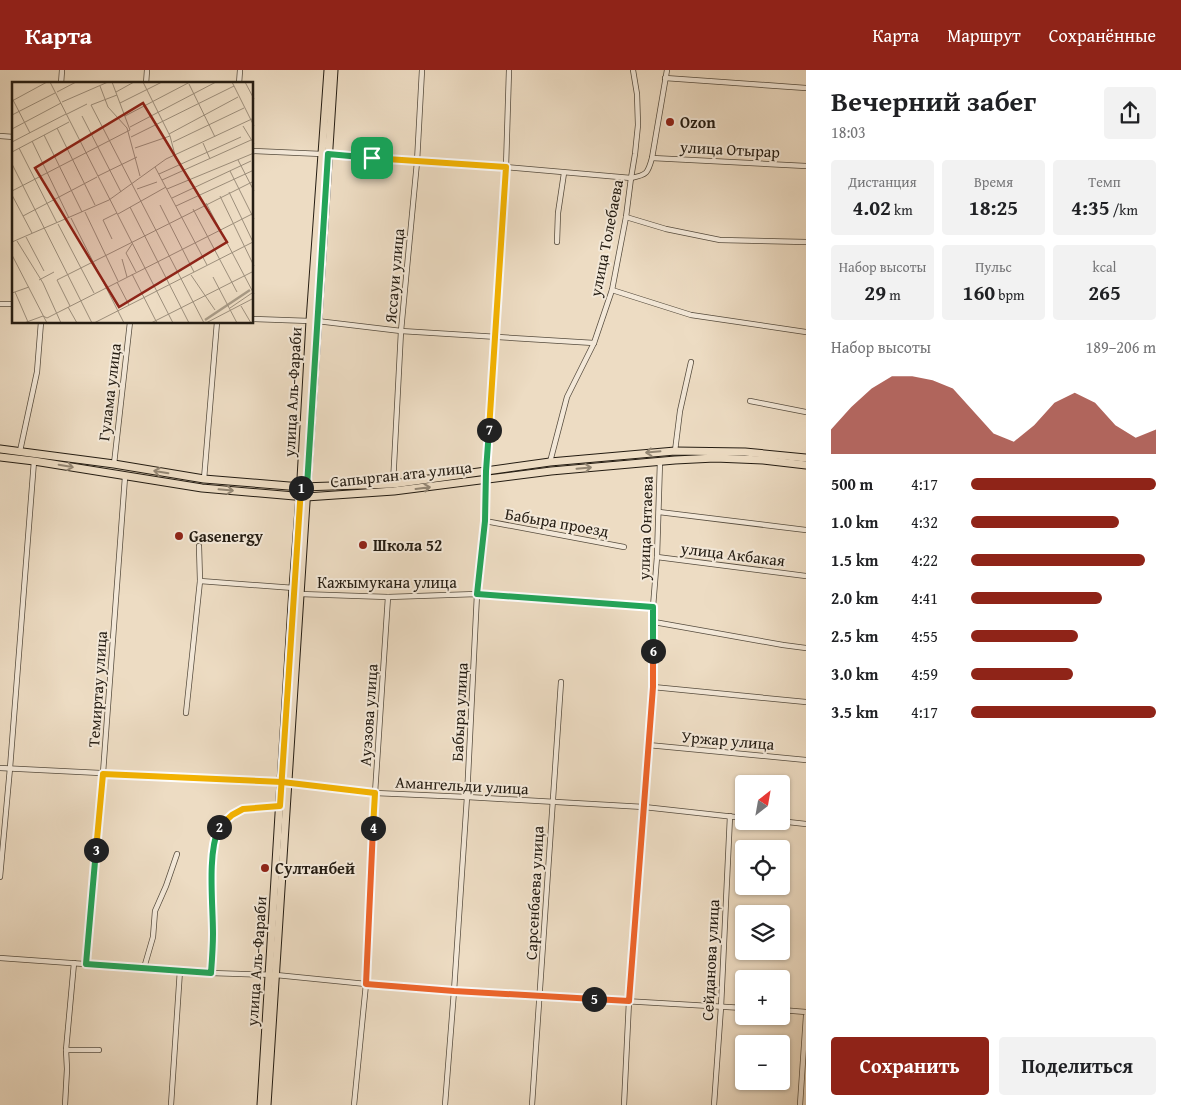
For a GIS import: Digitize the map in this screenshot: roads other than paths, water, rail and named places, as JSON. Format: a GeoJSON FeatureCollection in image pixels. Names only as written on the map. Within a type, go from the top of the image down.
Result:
{"type":"FeatureCollection","features":[{"type":"Feature","properties":{"kind":"main road","name":"улица Аль-Фараби"},"geometry":{"type":"LineString","coordinates":[[261,1105],[272,975],[298,590],[325,154],[328,70]]}},
{"type":"Feature","properties":{"kind":"main road","name":"улица Аль-Фараби"},"geometry":{"type":"LineString","coordinates":[[325,154],[334,70]]}},
{"type":"Feature","properties":{"kind":"main road","name":"Сапырган ата улица"},"geometry":{"type":"LineString","coordinates":[[0,449],[114,464],[204,479],[304,486],[393,484],[550,462],[675,451],[745,452],[806,458]]}},
{"type":"Feature","properties":{"kind":"main road","name":"Сапырган ата улица"},"geometry":{"type":"LineString","coordinates":[[0,457],[202,488],[303,497],[394,491],[551,471],[660,460],[715,458],[763,460],[806,465]]}},
{"type":"Feature","properties":{"kind":"main road","name":"улица Аль-Фараби"},"geometry":{"type":"LineString","coordinates":[[267,1105],[280,806],[285,782]]}},
{"type":"Feature","properties":{"kind":"street","name":"Яссауи улица"},"geometry":{"type":"LineString","coordinates":[[393,484],[401,330],[417,162],[422,70]]}},
{"type":"Feature","properties":{"kind":"street","name":"Бабыра улица"},"geometry":{"type":"LineString","coordinates":[[445,1105],[467,797],[477,594],[485,521],[486,471],[506,167],[509,70]]}},
{"type":"Feature","properties":{"kind":"street","name":"улица Толебаева"},"geometry":{"type":"LineString","coordinates":[[550,462],[567,397],[594,343],[612,290],[626,217],[638,125],[637,94],[633,70]]}},
{"type":"Feature","properties":{"kind":"street"},"geometry":{"type":"LineString","coordinates":[[254,151],[325,154],[631,178],[642,176],[648,171],[652,158],[667,70]]}},
{"type":"Feature","properties":{"kind":"street"},"geometry":{"type":"LineString","coordinates":[[665,78],[806,88]]}},
{"type":"Feature","properties":{"kind":"street","name":"улица Отырар"},"geometry":{"type":"LineString","coordinates":[[652,158],[806,166]]}},
{"type":"Feature","properties":{"kind":"street"},"geometry":{"type":"LineString","coordinates":[[557,242],[558,213],[564,173]]}},
{"type":"Feature","properties":{"kind":"street"},"geometry":{"type":"LineString","coordinates":[[626,217],[666,229],[720,240],[806,242]]}},
{"type":"Feature","properties":{"kind":"street"},"geometry":{"type":"LineString","coordinates":[[612,290],[691,315],[806,332]]}},
{"type":"Feature","properties":{"kind":"street"},"geometry":{"type":"LineString","coordinates":[[254,319],[314,321],[401,330],[594,343]]}},
{"type":"Feature","properties":{"kind":"street"},"geometry":{"type":"LineString","coordinates":[[20,451],[37,372],[42,324]]}},
{"type":"Feature","properties":{"kind":"street","name":"Гулама улица"},"geometry":{"type":"LineString","coordinates":[[114,464],[130,324]]}},
{"type":"Feature","properties":{"kind":"street"},"geometry":{"type":"LineString","coordinates":[[204,479],[218,324]]}},
{"type":"Feature","properties":{"kind":"street"},"geometry":{"type":"LineString","coordinates":[[675,451],[680,411],[691,362]]}},
{"type":"Feature","properties":{"kind":"street"},"geometry":{"type":"LineString","coordinates":[[750,401],[806,412]]}},
{"type":"Feature","properties":{"kind":"street","name":"улица Онтаева"},"geometry":{"type":"LineString","coordinates":[[624,1105],[629,1001],[653,687],[653,607],[657,557],[660,460]]}},
{"type":"Feature","properties":{"kind":"street"},"geometry":{"type":"LineString","coordinates":[[0,877],[34,461]]}},
{"type":"Feature","properties":{"kind":"street","name":"Темиртау улица"},"geometry":{"type":"LineString","coordinates":[[86,964],[126,477]]}},
{"type":"Feature","properties":{"kind":"street"},"geometry":{"type":"LineString","coordinates":[[659,512],[806,530]]}},
{"type":"Feature","properties":{"kind":"street","name":"Бабыра проезд"},"geometry":{"type":"LineString","coordinates":[[485,521],[624,547]]}},
{"type":"Feature","properties":{"kind":"street"},"geometry":{"type":"LineString","coordinates":[[186,713],[200,581],[199,546]]}},
{"type":"Feature","properties":{"kind":"street","name":"улица Акбакая"},"geometry":{"type":"LineString","coordinates":[[657,557],[806,576]]}},
{"type":"Feature","properties":{"kind":"street","name":"Кажымукана улица"},"geometry":{"type":"LineString","coordinates":[[200,581],[388,596],[477,594],[653,607]]}},
{"type":"Feature","properties":{"kind":"street","name":"Ауэзова улица"},"geometry":{"type":"LineString","coordinates":[[354,1105],[366,984],[375,793],[388,596]]}},
{"type":"Feature","properties":{"kind":"street"},"geometry":{"type":"LineString","coordinates":[[654,622],[806,648]]}},
{"type":"Feature","properties":{"kind":"street","name":"Сарсенбаева улица"},"geometry":{"type":"LineString","coordinates":[[532,1105],[561,682]]}},
{"type":"Feature","properties":{"kind":"street"},"geometry":{"type":"LineString","coordinates":[[653,687],[806,702]]}},
{"type":"Feature","properties":{"kind":"street","name":"Уржар улица"},"geometry":{"type":"LineString","coordinates":[[648,745],[806,760]]}},
{"type":"Feature","properties":{"kind":"street","name":"Амангельди улица"},"geometry":{"type":"LineString","coordinates":[[0,768],[285,782],[375,793],[644,808],[735,817]]}},
{"type":"Feature","properties":{"kind":"street"},"geometry":{"type":"LineString","coordinates":[[211,973],[213,934],[211,891],[216,834],[232,815],[243,809],[280,806]]}},
{"type":"Feature","properties":{"kind":"street","name":"Сейданова улица"},"geometry":{"type":"LineString","coordinates":[[714,1105],[721,1007],[730,816]]}},
{"type":"Feature","properties":{"kind":"street"},"geometry":{"type":"LineString","coordinates":[[790,822],[806,824]]}},
{"type":"Feature","properties":{"kind":"street"},"geometry":{"type":"LineString","coordinates":[[144,968],[153,937],[155,911],[177,854]]}},
{"type":"Feature","properties":{"kind":"street"},"geometry":{"type":"LineString","coordinates":[[0,958],[211,973],[272,975],[454,991],[735,1008]]}},
{"type":"Feature","properties":{"kind":"street"},"geometry":{"type":"LineString","coordinates":[[65,1105],[66,1050],[74,963]]}},
{"type":"Feature","properties":{"kind":"street"},"geometry":{"type":"LineString","coordinates":[[171,1105],[180,970]]}},
{"type":"Feature","properties":{"kind":"street"},"geometry":{"type":"LineString","coordinates":[[790,1011],[806,1012]]}},
{"type":"Feature","properties":{"kind":"street"},"geometry":{"type":"LineString","coordinates":[[800,1105],[806,1016]]}},
{"type":"Feature","properties":{"kind":"street"},"geometry":{"type":"LineString","coordinates":[[66,1050],[99,1050]]}},
{"type":"Feature","properties":{"kind":"place","name":"Ozon"},"geometry":{"type":"Point","coordinates":[670,122]}},
{"type":"Feature","properties":{"kind":"place","name":"Gasenergy"},"geometry":{"type":"Point","coordinates":[179,536]}},
{"type":"Feature","properties":{"kind":"place","name":"Школа 52"},"geometry":{"type":"Point","coordinates":[363,545]}},
{"type":"Feature","properties":{"kind":"place","name":"Султанбей"},"geometry":{"type":"Point","coordinates":[265,868]}}]}
